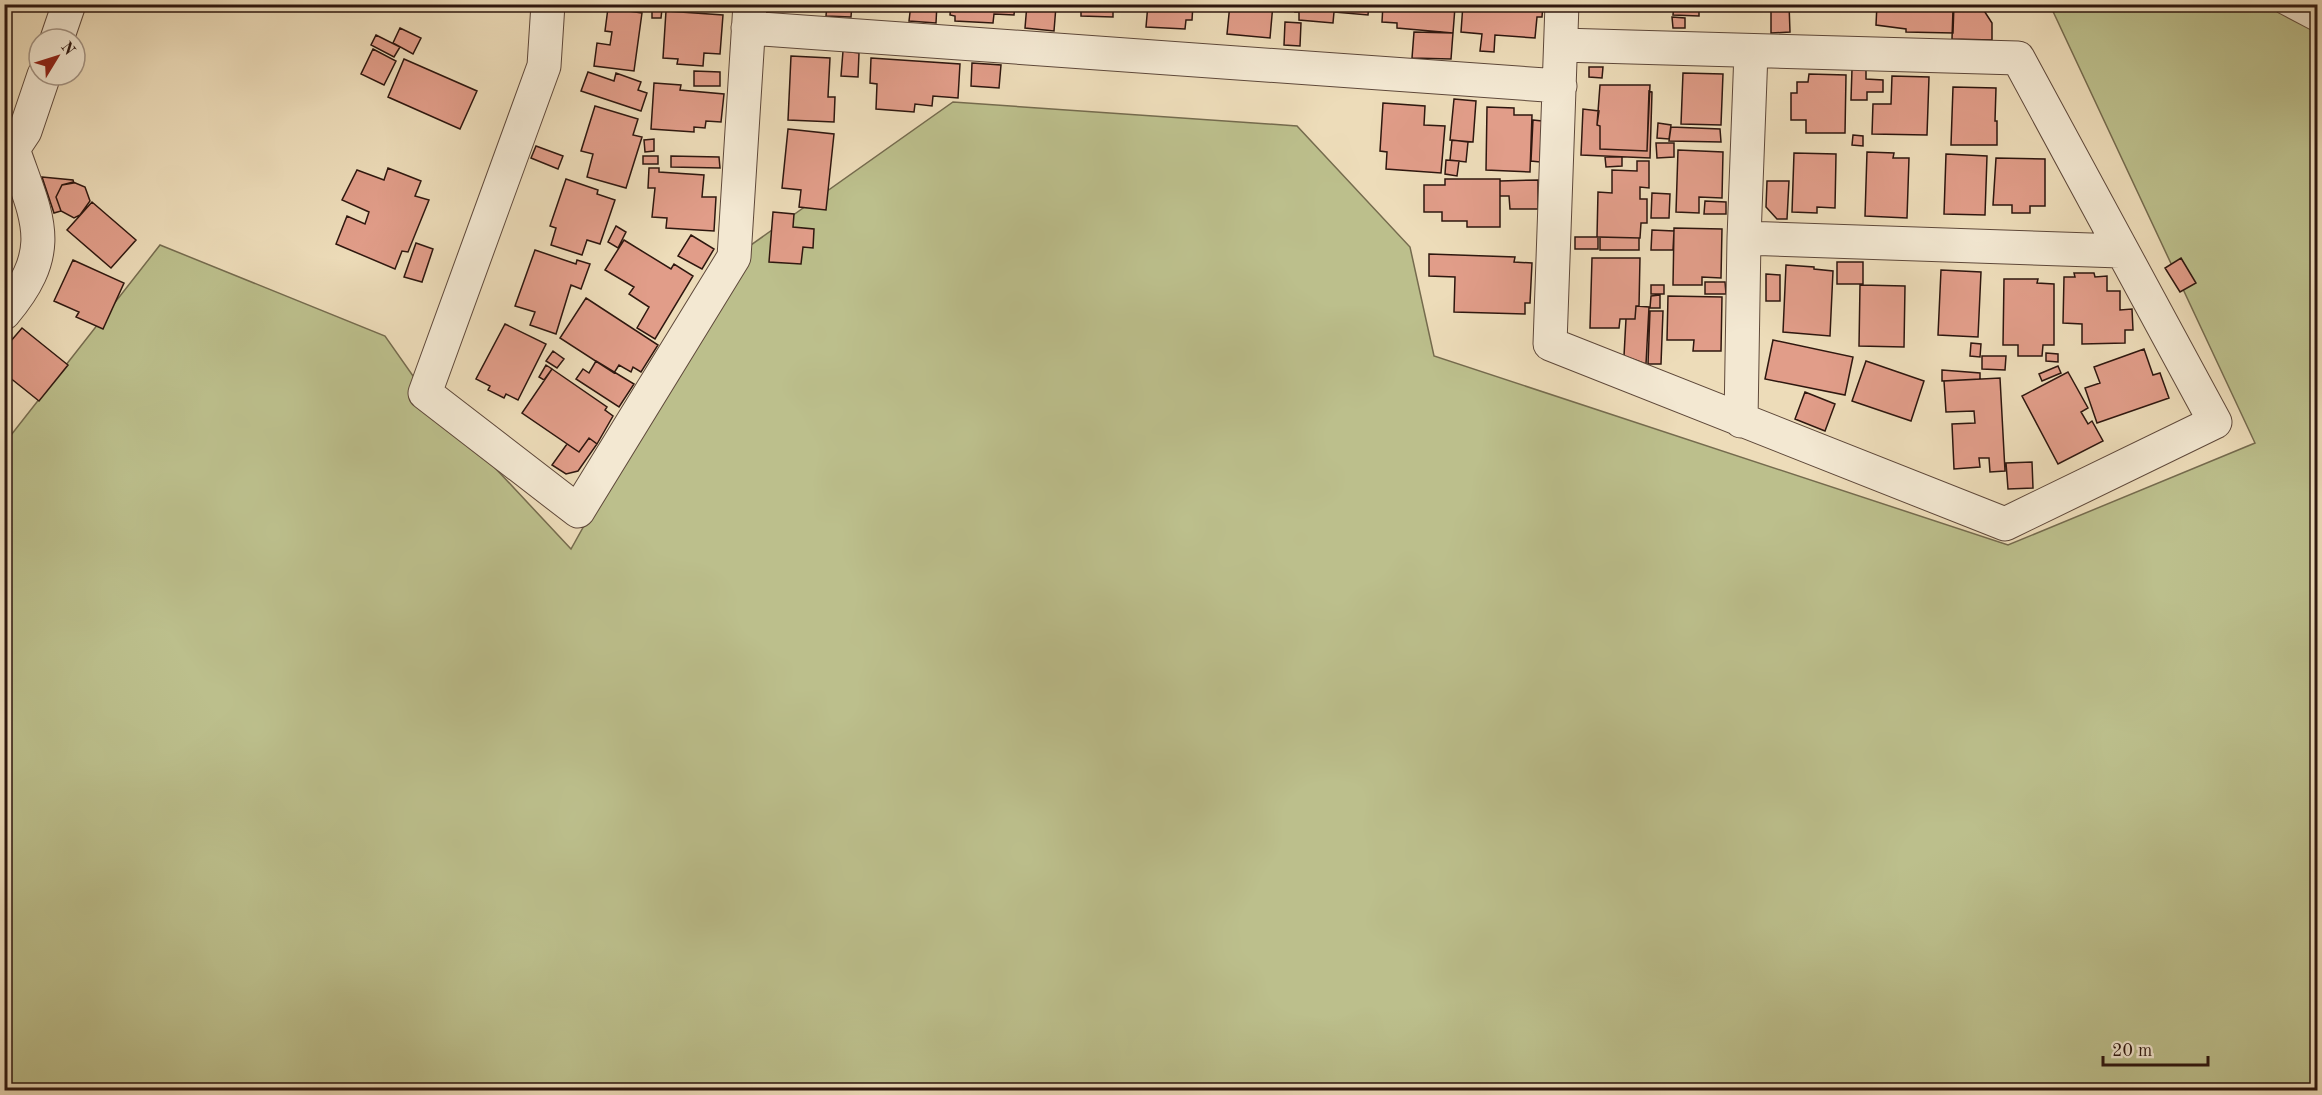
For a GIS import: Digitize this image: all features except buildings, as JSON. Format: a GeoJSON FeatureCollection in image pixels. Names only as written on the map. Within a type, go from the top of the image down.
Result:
{"type":"FeatureCollection","features":[{"type":"Feature","properties":{"kind":"street"},"geometry":{"type":"LineString","coordinates":[[61,27],[69,4]]}},
{"type":"Feature","properties":{"kind":"street"},"geometry":{"type":"LineString","coordinates":[[548,4],[544,66],[425,393],[578,511],[734,257],[749,16],[1560,86]]}},
{"type":"Feature","properties":{"kind":"street"},"geometry":{"type":"LineString","coordinates":[[1561,45],[2018,58],[2120,251],[2215,422],[2005,524],[1550,344],[1562,4]]}},
{"type":"Feature","properties":{"kind":"street"},"geometry":{"type":"LineString","coordinates":[[1741,421],[1744,238],[1751,52]]}},
{"type":"Feature","properties":{"kind":"street"},"geometry":{"type":"LineString","coordinates":[[4,313],[22,292],[33,270],[38,249],[38,229],[33,207],[13,149],[25,131],[40,87]]}},
{"type":"Feature","properties":{"kind":"street"},"geometry":{"type":"LineString","coordinates":[[1744,238],[2120,251]]}},
{"type":"Feature","properties":{"kind":"lane"},"geometry":{"type":"LineString","coordinates":[[2282,4],[2318,23]]}},
{"type":"Feature","properties":{"kind":"green space"},"geometry":{"type":"Polygon","coordinates":[[[2050,5],[2317,5],[2317,1090],[5,1090],[4,444],[160,245],[385,336],[425,393],[571,549],[734,257],[953,102],[1297,126],[1410,247],[1434,356],[2008,545],[2255,443],[2050,5]]]}}]}
